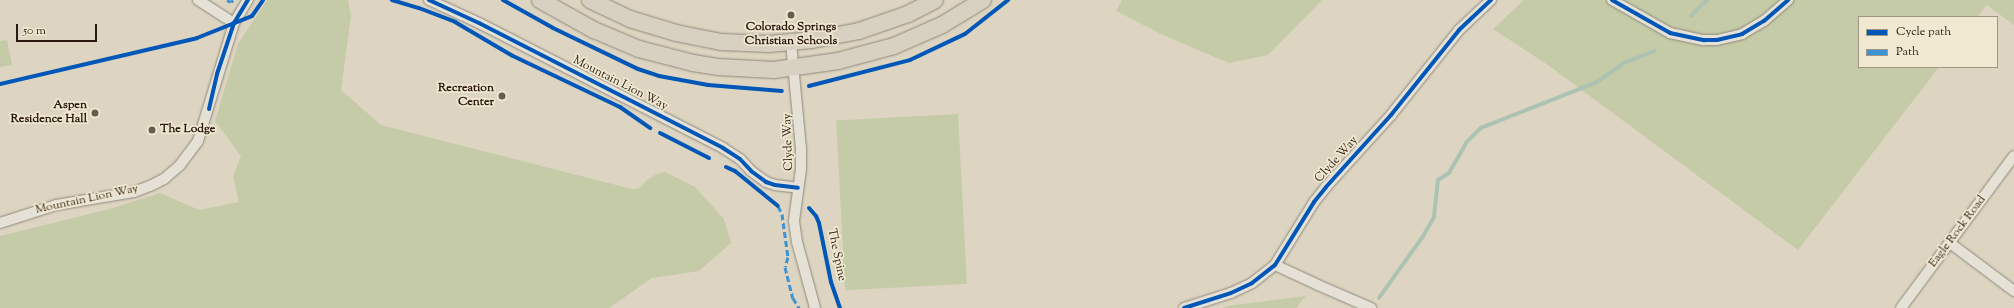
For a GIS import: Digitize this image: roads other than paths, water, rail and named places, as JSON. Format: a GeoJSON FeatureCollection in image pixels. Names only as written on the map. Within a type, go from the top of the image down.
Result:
{"type":"FeatureCollection","features":[{"type":"Feature","properties":{"kind":"main road"},"geometry":{"type":"LineString","coordinates":[[540,0],[583,25],[620,42],[669,58],[718,67],[774,70],[838,61],[894,46],[942,25],[983,0]]}},
{"type":"Feature","properties":{"kind":"main road"},"geometry":{"type":"LineString","coordinates":[[590,0],[630,19],[698,39],[746,43],[792,43],[859,31],[908,14],[934,0]]}},
{"type":"Feature","properties":{"kind":"street"},"geometry":{"type":"LineString","coordinates":[[198,0],[234,23]]}},
{"type":"Feature","properties":{"kind":"street","name":"Mountain Lion Way"},"geometry":{"type":"LineString","coordinates":[[0,223],[56,205],[134,192],[164,179],[180,165],[198,140],[234,23],[248,0]]}},
{"type":"Feature","properties":{"kind":"street","name":"Mountain Lion Way"},"geometry":{"type":"LineString","coordinates":[[429,0],[479,23],[723,148],[740,159],[751,171],[766,182],[798,188]]}},
{"type":"Feature","properties":{"kind":"street","name":"Clyde Way"},"geometry":{"type":"LineString","coordinates":[[1184,308],[1230,293],[1252,283],[1275,264],[1314,202],[1326,187],[1391,115],[1459,30],[1491,0]]}},
{"type":"Feature","properties":{"kind":"street"},"geometry":{"type":"LineString","coordinates":[[1612,0],[1670,33],[1704,40],[1717,40],[1742,34],[1764,21],[1788,0]]}},
{"type":"Feature","properties":{"kind":"street","name":"Clyde Way"},"geometry":{"type":"LineString","coordinates":[[792,43],[801,148],[801,169],[794,220],[797,242],[815,308]]}},
{"type":"Feature","properties":{"kind":"street","name":"Eagle Rock Road"},"geometry":{"type":"LineString","coordinates":[[1901,308],[2014,156]]}},
{"type":"Feature","properties":{"kind":"street"},"geometry":{"type":"LineString","coordinates":[[1950,243],[2014,291]]}},
{"type":"Feature","properties":{"kind":"street"},"geometry":{"type":"LineString","coordinates":[[1275,264],[1318,286],[1371,308]]}},
{"type":"Feature","properties":{"kind":"waterway"},"geometry":{"type":"LineString","coordinates":[[1691,16],[1707,0]]}},
{"type":"Feature","properties":{"kind":"waterway"},"geometry":{"type":"LineString","coordinates":[[1379,298],[1422,238],[1434,217],[1438,180],[1449,173],[1466,143],[1481,128],[1597,82],[1626,62],[1654,51]]}},
{"type":"Feature","properties":{"kind":"place","name":"Colorado Springs Christian Schools"},"geometry":{"type":"Point","coordinates":[791,15]}},
{"type":"Feature","properties":{"kind":"place","name":"Recreation Center"},"geometry":{"type":"Point","coordinates":[502,96]}},
{"type":"Feature","properties":{"kind":"place","name":"Aspen Residence Hall"},"geometry":{"type":"Point","coordinates":[95,113]}},
{"type":"Feature","properties":{"kind":"place","name":"The Lodge"},"geometry":{"type":"Point","coordinates":[152,130]}}]}
